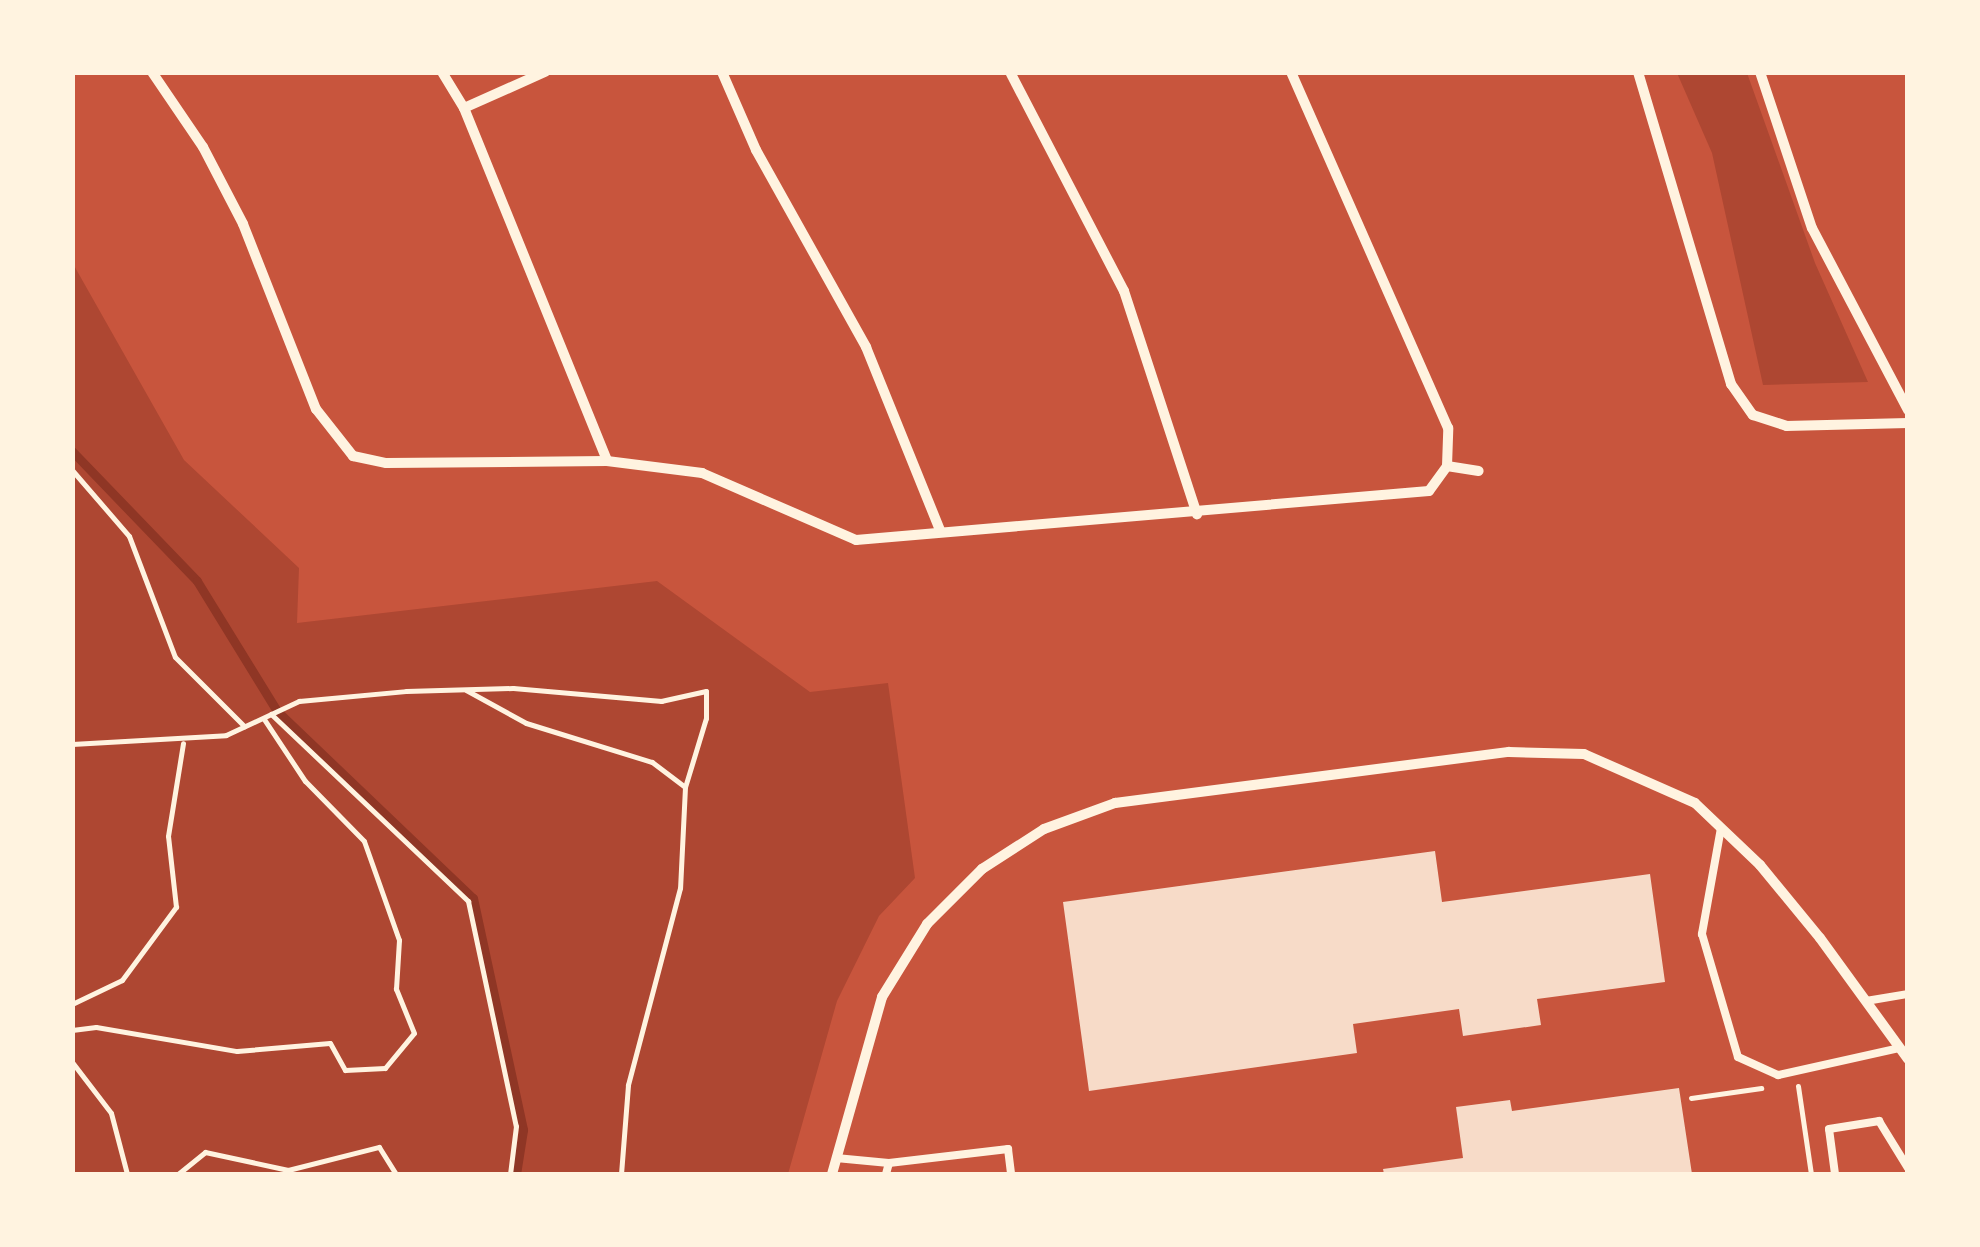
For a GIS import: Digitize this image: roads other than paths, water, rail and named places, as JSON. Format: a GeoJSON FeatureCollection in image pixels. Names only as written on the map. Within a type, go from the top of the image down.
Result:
{"type":"FeatureCollection","features":[{"type":"Feature","properties":{"kind":"street"},"geometry":{"type":"LineString","coordinates":[[152,72],[203,147],[242,224],[316,409],[353,456],[386,463],[607,461],[702,473],[856,540],[940,530],[1197,514],[1429,491],[1447,466],[1448,428],[1291,72]]}},
{"type":"Feature","properties":{"kind":"street"},"geometry":{"type":"LineString","coordinates":[[442,72],[464,108],[607,461]]}},
{"type":"Feature","properties":{"kind":"street"},"geometry":{"type":"LineString","coordinates":[[464,108],[546,72]]}},
{"type":"Feature","properties":{"kind":"street"},"geometry":{"type":"LineString","coordinates":[[722,72],[756,150],[866,347],[940,530]]}},
{"type":"Feature","properties":{"kind":"street"},"geometry":{"type":"LineString","coordinates":[[1010,72],[1124,291],[1197,514]]}},
{"type":"Feature","properties":{"kind":"street"},"geometry":{"type":"LineString","coordinates":[[1638,72],[1731,384],[1753,415],[1786,426],[1908,423]]}},
{"type":"Feature","properties":{"kind":"street"},"geometry":{"type":"LineString","coordinates":[[1760,72],[1812,228],[1908,410]]}},
{"type":"Feature","properties":{"kind":"street"},"geometry":{"type":"LineString","coordinates":[[1447,466],[1480,471]]}},
{"type":"Feature","properties":{"kind":"street"},"geometry":{"type":"LineString","coordinates":[[832,1174],[882,997],[926,924],[982,869],[1044,829],[1116,803],[1510,752],[1584,754],[1639,773],[1695,803],[1760,865],[1908,1059]]}},
{"type":"Feature","properties":{"kind":"lane"},"geometry":{"type":"LineString","coordinates":[[1721,827],[1702,934],[1738,1056],[1778,1075],[1900,1048]]}},
{"type":"Feature","properties":{"kind":"lane"},"geometry":{"type":"LineString","coordinates":[[1866,1001],[1908,994]]}},
{"type":"Feature","properties":{"kind":"lane"},"geometry":{"type":"LineString","coordinates":[[1835,1174],[1828,1130],[1878,1122],[1908,1168]]}},
{"type":"Feature","properties":{"kind":"lane"},"geometry":{"type":"LineString","coordinates":[[836,1158],[888,1163],[1008,1149],[1012,1174]]}},
{"type":"Feature","properties":{"kind":"lane"},"geometry":{"type":"LineString","coordinates":[[886,1174],[888,1163]]}},
{"type":"Feature","properties":{"kind":"waterway"},"geometry":{"type":"LineString","coordinates":[[72,451],[197,581],[277,711],[473,898],[523,1130],[516,1174]]}}]}
